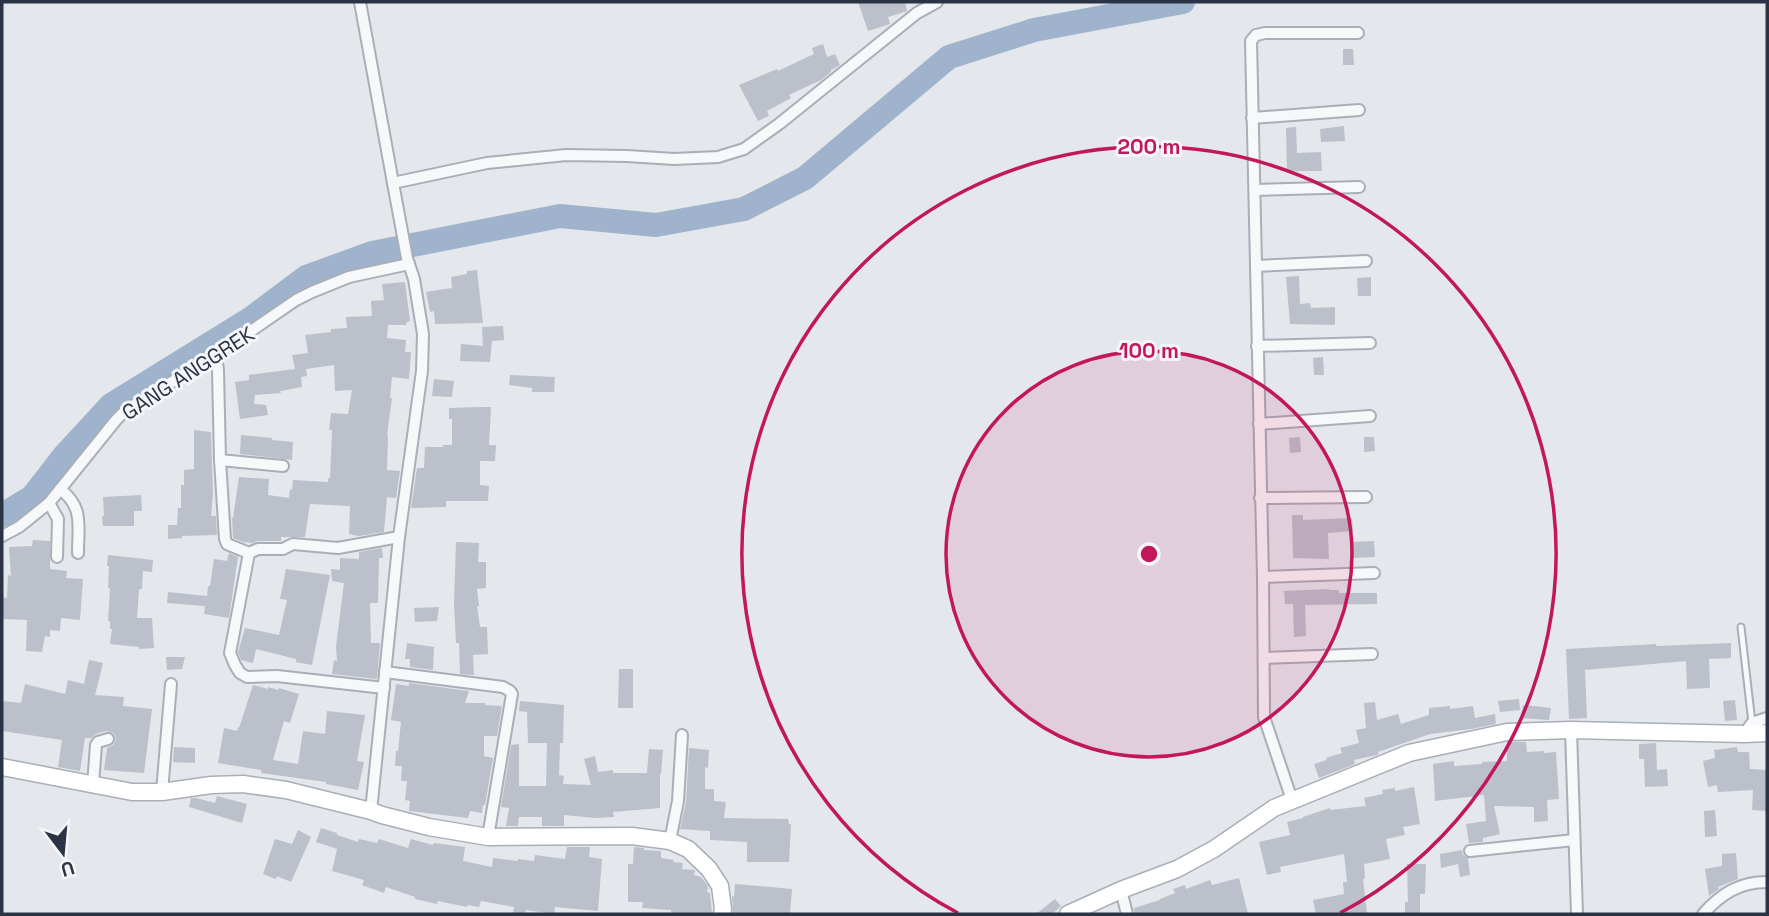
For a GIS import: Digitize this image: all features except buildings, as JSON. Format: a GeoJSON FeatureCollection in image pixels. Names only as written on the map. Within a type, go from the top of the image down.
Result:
{"type":"FeatureCollection","features":[{"type":"Feature","properties":{"kind":"street"},"geometry":{"type":"LineString","coordinates":[[360,2],[422,334],[422,372],[399,537],[371,811]]}},
{"type":"Feature","properties":{"kind":"street"},"geometry":{"type":"LineString","coordinates":[[393,183],[487,163],[566,156],[674,159],[718,157],[744,149],[916,13],[937,2]]}},
{"type":"Feature","properties":{"kind":"street"},"geometry":{"type":"LineString","coordinates":[[1292,800],[1264,717],[1251,41],[1256,35],[1265,33],[1358,33]]}},
{"type":"Feature","properties":{"kind":"street"},"geometry":{"type":"LineString","coordinates":[[1252,118],[1359,110]]}},
{"type":"Feature","properties":{"kind":"street"},"geometry":{"type":"LineString","coordinates":[[1255,190],[1359,187]]}},
{"type":"Feature","properties":{"kind":"street"},"geometry":{"type":"LineString","coordinates":[[1256,266],[1366,261]]}},
{"type":"Feature","properties":{"kind":"street","name":"GANG ANGGREK"},"geometry":{"type":"LineString","coordinates":[[2,536],[19,527],[49,503],[127,410],[216,355],[296,300],[349,277],[410,268]]}},
{"type":"Feature","properties":{"kind":"street"},"geometry":{"type":"LineString","coordinates":[[1257,346],[1370,343]]}},
{"type":"Feature","properties":{"kind":"street"},"geometry":{"type":"LineString","coordinates":[[216,355],[220,460],[227,544],[249,553],[258,549],[283,549],[293,544],[338,548],[399,537]]}},
{"type":"Feature","properties":{"kind":"street"},"geometry":{"type":"LineString","coordinates":[[1259,424],[1370,416]]}},
{"type":"Feature","properties":{"kind":"street"},"geometry":{"type":"LineString","coordinates":[[220,460],[283,466]]}},
{"type":"Feature","properties":{"kind":"street"},"geometry":{"type":"LineString","coordinates":[[60,489],[70,497],[76,508],[78,553]]}},
{"type":"Feature","properties":{"kind":"street"},"geometry":{"type":"LineString","coordinates":[[1261,498],[1366,497]]}},
{"type":"Feature","properties":{"kind":"street"},"geometry":{"type":"LineString","coordinates":[[49,503],[58,519],[57,557]]}},
{"type":"Feature","properties":{"kind":"street"},"geometry":{"type":"LineString","coordinates":[[249,553],[230,653],[240,673],[247,677],[277,676],[383,688]]}},
{"type":"Feature","properties":{"kind":"street"},"geometry":{"type":"LineString","coordinates":[[1263,577],[1374,573]]}},
{"type":"Feature","properties":{"kind":"street"},"geometry":{"type":"LineString","coordinates":[[1264,658],[1372,654]]}},
{"type":"Feature","properties":{"kind":"street"},"geometry":{"type":"LineString","coordinates":[[385,672],[503,687],[512,694],[488,837]]}},
{"type":"Feature","properties":{"kind":"street"},"geometry":{"type":"LineString","coordinates":[[162,792],[171,684]]}},
{"type":"Feature","properties":{"kind":"street"},"geometry":{"type":"LineString","coordinates":[[1068,914],[1177,869],[1214,849],[1274,808],[1409,753],[1507,732],[1748,729],[1767,720]]}},
{"type":"Feature","properties":{"kind":"street"},"geometry":{"type":"LineString","coordinates":[[1571,730],[1577,914]]}},
{"type":"Feature","properties":{"kind":"street"},"geometry":{"type":"LineString","coordinates":[[670,841],[678,800],[682,735]]}},
{"type":"Feature","properties":{"kind":"street"},"geometry":{"type":"LineString","coordinates":[[93,785],[96,745],[108,739]]}},
{"type":"Feature","properties":{"kind":"street"},"geometry":{"type":"LineString","coordinates":[[2,767],[132,792],[162,792],[211,785],[243,784],[286,790],[429,827],[488,837],[632,836],[670,841],[688,849],[709,869],[720,886],[722,914]]}},
{"type":"Feature","properties":{"kind":"street"},"geometry":{"type":"LineString","coordinates":[[1470,851],[1574,840]]}},
{"type":"Feature","properties":{"kind":"street"},"geometry":{"type":"LineString","coordinates":[[1703,914],[1717,899],[1737,887],[1767,882]]}},
{"type":"Feature","properties":{"kind":"street"},"geometry":{"type":"LineString","coordinates":[[1121,890],[1127,914]]}},
{"type":"Feature","properties":{"kind":"lane"},"geometry":{"type":"LineString","coordinates":[[1741,627],[1748,729]]}},
{"type":"Feature","properties":{"kind":"waterway"},"geometry":{"type":"LineString","coordinates":[[2,515],[32,497],[63,457],[111,405],[250,319],[306,277],[372,253],[560,216],[656,225],[744,209],[805,178],[949,57],[1034,30],[1183,2]]}}]}
